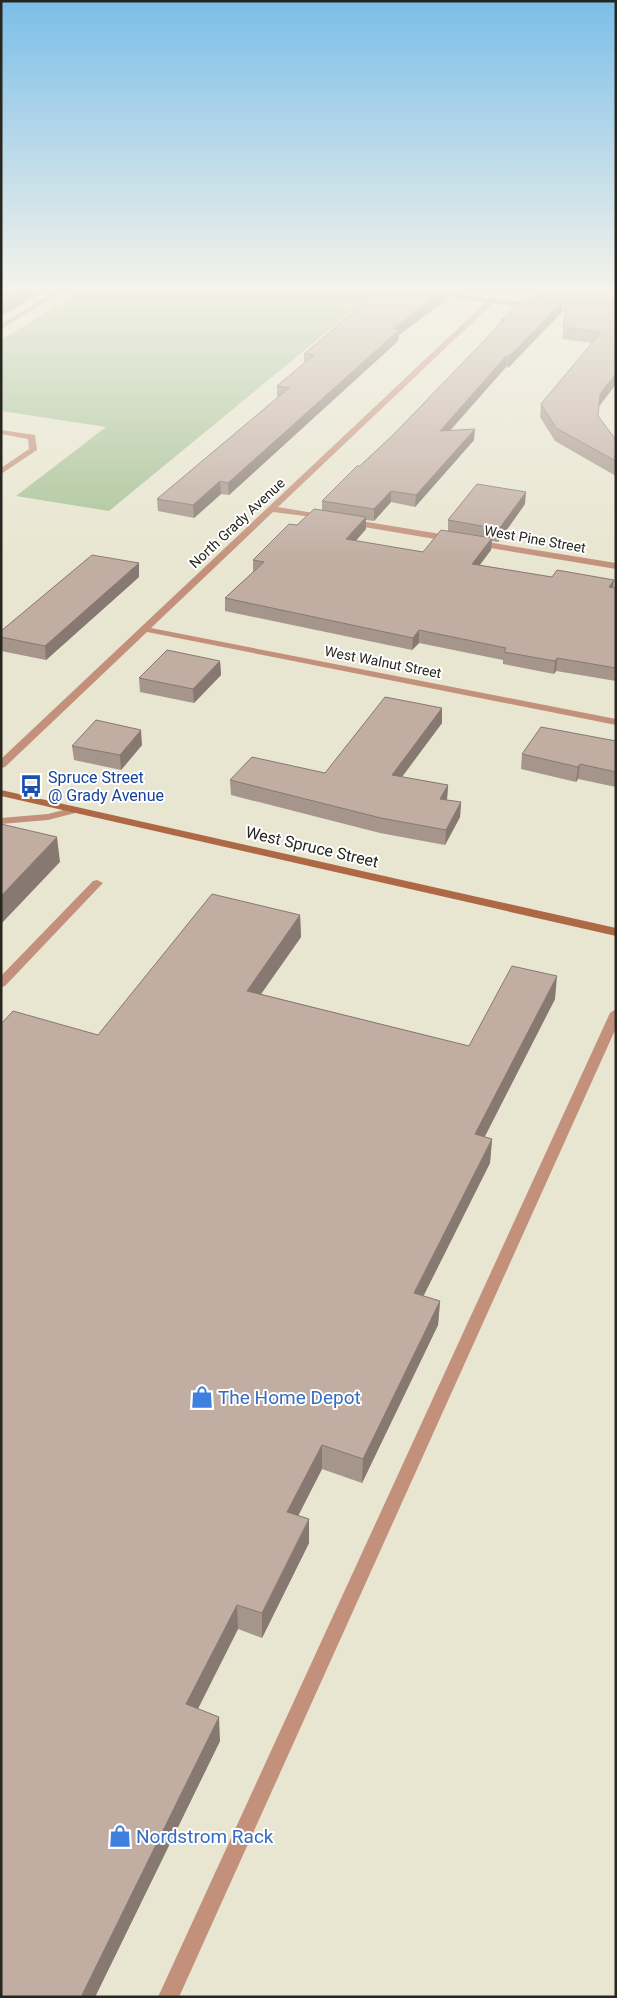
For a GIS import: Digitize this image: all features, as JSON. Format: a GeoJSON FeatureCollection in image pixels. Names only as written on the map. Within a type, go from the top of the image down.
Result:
{"type":"FeatureCollection","features":[{"type":"Feature","properties":{"kind":"street","name":"North Grady Avenue"},"geometry":{"type":"LineString","coordinates":[[1,765],[409,379]]}},
{"type":"Feature","properties":{"kind":"street"},"geometry":{"type":"LineString","coordinates":[[1,432],[32,437],[33,450],[1,472]]}},
{"type":"Feature","properties":{"kind":"street"},"geometry":{"type":"LineString","coordinates":[[272,509],[331,518]]}},
{"type":"Feature","properties":{"kind":"street"},"geometry":{"type":"LineString","coordinates":[[341,520],[459,540]]}},
{"type":"Feature","properties":{"kind":"street","name":"West Pine Street"},"geometry":{"type":"LineString","coordinates":[[468,542],[616,566]]}},
{"type":"Feature","properties":{"kind":"street","name":"West Walnut Street"},"geometry":{"type":"LineString","coordinates":[[144,629],[616,722]]}},
{"type":"Feature","properties":{"kind":"street","name":"West Spruce Street"},"geometry":{"type":"LineString","coordinates":[[1,793],[616,932]]}},
{"type":"Feature","properties":{"kind":"street"},"geometry":{"type":"LineString","coordinates":[[1,820],[48,817],[75,810]]}},
{"type":"Feature","properties":{"kind":"street"},"geometry":{"type":"LineString","coordinates":[[1,983],[97,883]]}},
{"type":"Feature","properties":{"kind":"street"},"geometry":{"type":"LineString","coordinates":[[168,1997],[616,1013]]}},
{"type":"Feature","properties":{"kind":"green space"},"geometry":{"type":"Polygon","coordinates":[[[1,379],[269,379],[109,511],[16,496],[106,427],[1,411],[1,379]]]}},
{"type":"Feature","properties":{"kind":"building"},"geometry":{"type":"Polygon","coordinates":[[[285,379],[344,379],[228,483],[220,481],[193,505],[157,499],[289,388],[277,386],[285,379]]]}},
{"type":"Feature","properties":{"kind":"building"},"geometry":{"type":"Polygon","coordinates":[[[447,379],[486,379],[440,431],[475,429],[416,495],[391,491],[374,509],[322,501],[357,466],[360,466],[447,379]]]}},
{"type":"Feature","properties":{"kind":"building"},"geometry":{"type":"Polygon","coordinates":[[[562,379],[611,379],[600,394],[598,416],[616,440],[616,461],[556,428],[541,404],[562,379]]]}},
{"type":"Feature","properties":{"kind":"building"},"geometry":{"type":"Polygon","coordinates":[[[477,484],[526,492],[499,529],[448,520],[477,484]]]}},
{"type":"Feature","properties":{"kind":"building"},"geometry":{"type":"Polygon","coordinates":[[[314,509],[366,517],[346,539],[423,552],[441,530],[492,538],[472,564],[552,577],[557,570],[614,580],[609,587],[616,588],[616,668],[557,658],[555,661],[504,652],[506,648],[419,630],[413,638],[225,598],[264,562],[253,560],[289,524],[297,525],[314,509]]]}},
{"type":"Feature","properties":{"kind":"building"},"geometry":{"type":"Polygon","coordinates":[[[92,555],[139,563],[45,646],[1,637],[1,631],[92,555]]]}},
{"type":"Feature","properties":{"kind":"building"},"geometry":{"type":"Polygon","coordinates":[[[167,650],[220,661],[193,689],[139,678],[167,650]]]}},
{"type":"Feature","properties":{"kind":"building"},"geometry":{"type":"Polygon","coordinates":[[[385,697],[442,708],[392,775],[448,785],[440,799],[461,802],[446,830],[381,818],[230,780],[252,757],[325,773],[385,697]]]}},
{"type":"Feature","properties":{"kind":"building"},"geometry":{"type":"Polygon","coordinates":[[[96,720],[141,730],[120,755],[72,746],[96,720]]]}},
{"type":"Feature","properties":{"kind":"building"},"geometry":{"type":"Polygon","coordinates":[[[541,727],[616,741],[616,772],[580,764],[578,767],[522,754],[541,727]]]}},
{"type":"Feature","properties":{"kind":"building"},"geometry":{"type":"Polygon","coordinates":[[[1,824],[57,837],[1,896],[1,824]]]}},
{"type":"Feature","properties":{"kind":"building","name":"The Home Depot"},"geometry":{"type":"Polygon","coordinates":[[[212,894],[300,915],[247,991],[469,1046],[512,966],[557,976],[475,1134],[492,1139],[414,1293],[440,1301],[363,1459],[322,1445],[287,1512],[309,1519],[262,1613],[237,1605],[186,1704],[219,1717],[81,1997],[1,1997],[1,1024],[13,1011],[98,1035],[212,894]]]}},
{"type":"Feature","properties":{"kind":"place","name":"Spruce Street @ Grady Avenue"},"geometry":{"type":"Point","coordinates":[31,786]}},
{"type":"Feature","properties":{"kind":"place","name":"The Home Depot"},"geometry":{"type":"Point","coordinates":[202,1397]}},
{"type":"Feature","properties":{"kind":"place","name":"Nordstrom Rack"},"geometry":{"type":"Point","coordinates":[120,1836]}}]}
